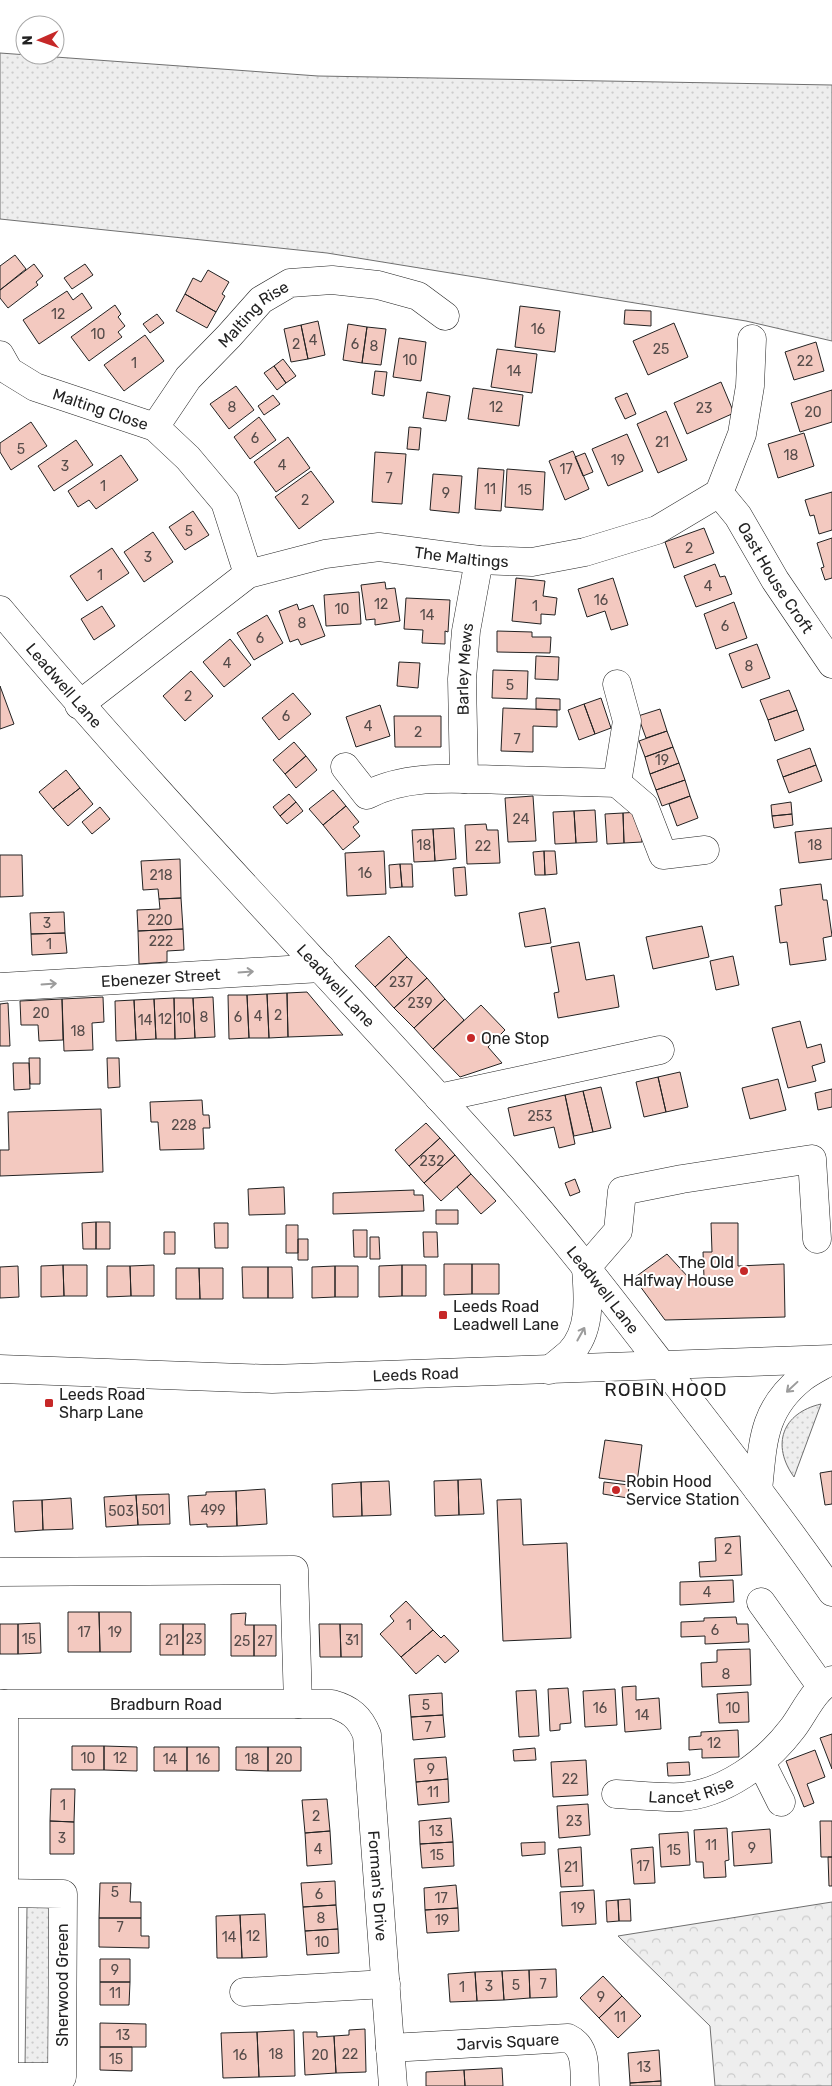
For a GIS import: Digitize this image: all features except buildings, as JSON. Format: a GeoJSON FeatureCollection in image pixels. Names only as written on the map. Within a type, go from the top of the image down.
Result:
{"type":"FeatureCollection","features":[{"type":"Feature","properties":{"kind":"street","name":"Malting Rise"},"geometry":{"type":"LineString","coordinates":[[155,427],[188,378],[261,300],[290,283],[332,280],[378,285],[418,296],[445,316]]}},
{"type":"Feature","properties":{"kind":"street"},"geometry":{"type":"LineString","coordinates":[[719,492],[742,434],[750,386],[752,339]]}},
{"type":"Feature","properties":{"kind":"street","name":"Malting Close"},"geometry":{"type":"LineString","coordinates":[[0,355],[9,371],[35,387],[155,427],[188,458],[225,502],[248,574]]}},
{"type":"Feature","properties":{"kind":"street","name":"The Maltings"},"geometry":{"type":"LineString","coordinates":[[79,705],[248,574],[325,554],[380,547],[480,560],[532,562],[585,552],[657,530],[719,492]]}},
{"type":"Feature","properties":{"kind":"street","name":"Oast House Croft"},"geometry":{"type":"LineString","coordinates":[[719,492],[738,516],[775,580],[832,664]]}},
{"type":"Feature","properties":{"kind":"street","name":"Barley Mews"},"geometry":{"type":"LineString","coordinates":[[464,779],[462,679],[466,631],[480,560]]}},
{"type":"Feature","properties":{"kind":"street","name":"Leadwell Lane"},"geometry":{"type":"LineString","coordinates":[[0,610],[79,705],[507,1173],[586,1268],[663,1366],[789,1530],[832,1592]]}},
{"type":"Feature","properties":{"kind":"street"},"geometry":{"type":"LineString","coordinates":[[617,684],[627,721],[617,783]]}},
{"type":"Feature","properties":{"kind":"street"},"geometry":{"type":"LineString","coordinates":[[345,767],[366,795],[378,789],[416,780],[464,779],[617,783],[644,806],[663,855],[704,850]]}},
{"type":"Feature","properties":{"kind":"street","name":"Ebenezer Street"},"geometry":{"type":"LineString","coordinates":[[0,987],[321,968]]}},
{"type":"Feature","properties":{"kind":"street"},"geometry":{"type":"LineString","coordinates":[[439,1098],[660,1050]]}},
{"type":"Feature","properties":{"kind":"street"},"geometry":{"type":"LineString","coordinates":[[549,1370],[571,1352],[585,1327],[589,1301],[586,1268],[618,1231],[622,1191],[682,1179],[812,1159],[817,1239]]}},
{"type":"Feature","properties":{"kind":"street"},"geometry":{"type":"LineString","coordinates":[[758,1490],[762,1447],[769,1417],[783,1396],[803,1377],[832,1360]]}},
{"type":"Feature","properties":{"kind":"street","name":"Leeds Road"},"geometry":{"type":"LineString","coordinates":[[0,1369],[272,1379],[832,1360]]}},
{"type":"Feature","properties":{"kind":"street"},"geometry":{"type":"LineString","coordinates":[[0,1572],[294,1570],[298,1704]]}},
{"type":"Feature","properties":{"kind":"street"},"geometry":{"type":"LineString","coordinates":[[760,1602],[827,1683]]}},
{"type":"Feature","properties":{"kind":"street","name":"Lancet Rise"},"geometry":{"type":"LineString","coordinates":[[616,1794],[682,1797],[724,1787],[761,1762],[791,1730],[827,1683]]}},
{"type":"Feature","properties":{"kind":"street","name":"Bradburn Road"},"geometry":{"type":"LineString","coordinates":[[2,1704],[332,1704]]}},
{"type":"Feature","properties":{"kind":"street","name":"Sherwood Green"},"geometry":{"type":"LineString","coordinates":[[2,1704],[2,1894],[3,2080],[62,2077],[63,1894],[2,1894]]}},
{"type":"Feature","properties":{"kind":"street","name":"Forman's Drive"},"geometry":{"type":"LineString","coordinates":[[332,1704],[354,1714],[367,1734],[393,2086]]}},
{"type":"Feature","properties":{"kind":"street"},"geometry":{"type":"LineString","coordinates":[[761,1762],[781,1802]]}},
{"type":"Feature","properties":{"kind":"street"},"geometry":{"type":"LineString","coordinates":[[244,1992],[386,1984]]}},
{"type":"Feature","properties":{"kind":"street","name":"Jarvis Square"},"geometry":{"type":"LineString","coordinates":[[390,2048],[568,2038],[574,2041],[582,2050],[585,2086]]}},
{"type":"Feature","properties":{"kind":"green space"},"geometry":{"type":"Polygon","coordinates":[[[0,53],[15,54],[15,65],[65,65],[65,58],[318,76],[832,85],[832,341],[746,321],[327,253],[0,219],[0,53]]]}},
{"type":"Feature","properties":{"kind":"green space"},"geometry":{"type":"Polygon","coordinates":[[[821,1404],[794,1477],[783,1453],[782,1442],[784,1432],[797,1415],[808,1408],[821,1404]]]}},
{"type":"Feature","properties":{"kind":"green space"},"geometry":{"type":"Polygon","coordinates":[[[832,1902],[832,2086],[715,2086],[710,2026],[618,1936],[832,1902]]]}},
{"type":"Feature","properties":{"kind":"green space"},"geometry":{"type":"Polygon","coordinates":[[[27,1905],[55,1905],[53,2068],[25,2068],[27,1905]]]}},
{"type":"Feature","properties":{"kind":"place","name":"One Stop"},"geometry":{"type":"Point","coordinates":[471,1038]}},
{"type":"Feature","properties":{"kind":"place","name":"The Old Halfway House"},"geometry":{"type":"Point","coordinates":[744,1271]}},
{"type":"Feature","properties":{"kind":"place","name":"Leeds Road Leadwell Lane"},"geometry":{"type":"Point","coordinates":[443,1315]}},
{"type":"Feature","properties":{"kind":"place","name":"Leeds Road Sharp Lane"},"geometry":{"type":"Point","coordinates":[49,1403]}},
{"type":"Feature","properties":{"kind":"place","name":"Robin Hood Service Station"},"geometry":{"type":"Point","coordinates":[616,1490]}},
{"type":"Feature","properties":{"kind":"district","name":"ROBIN HOOD"},"geometry":{"type":"Point","coordinates":[666,1389]}}]}
